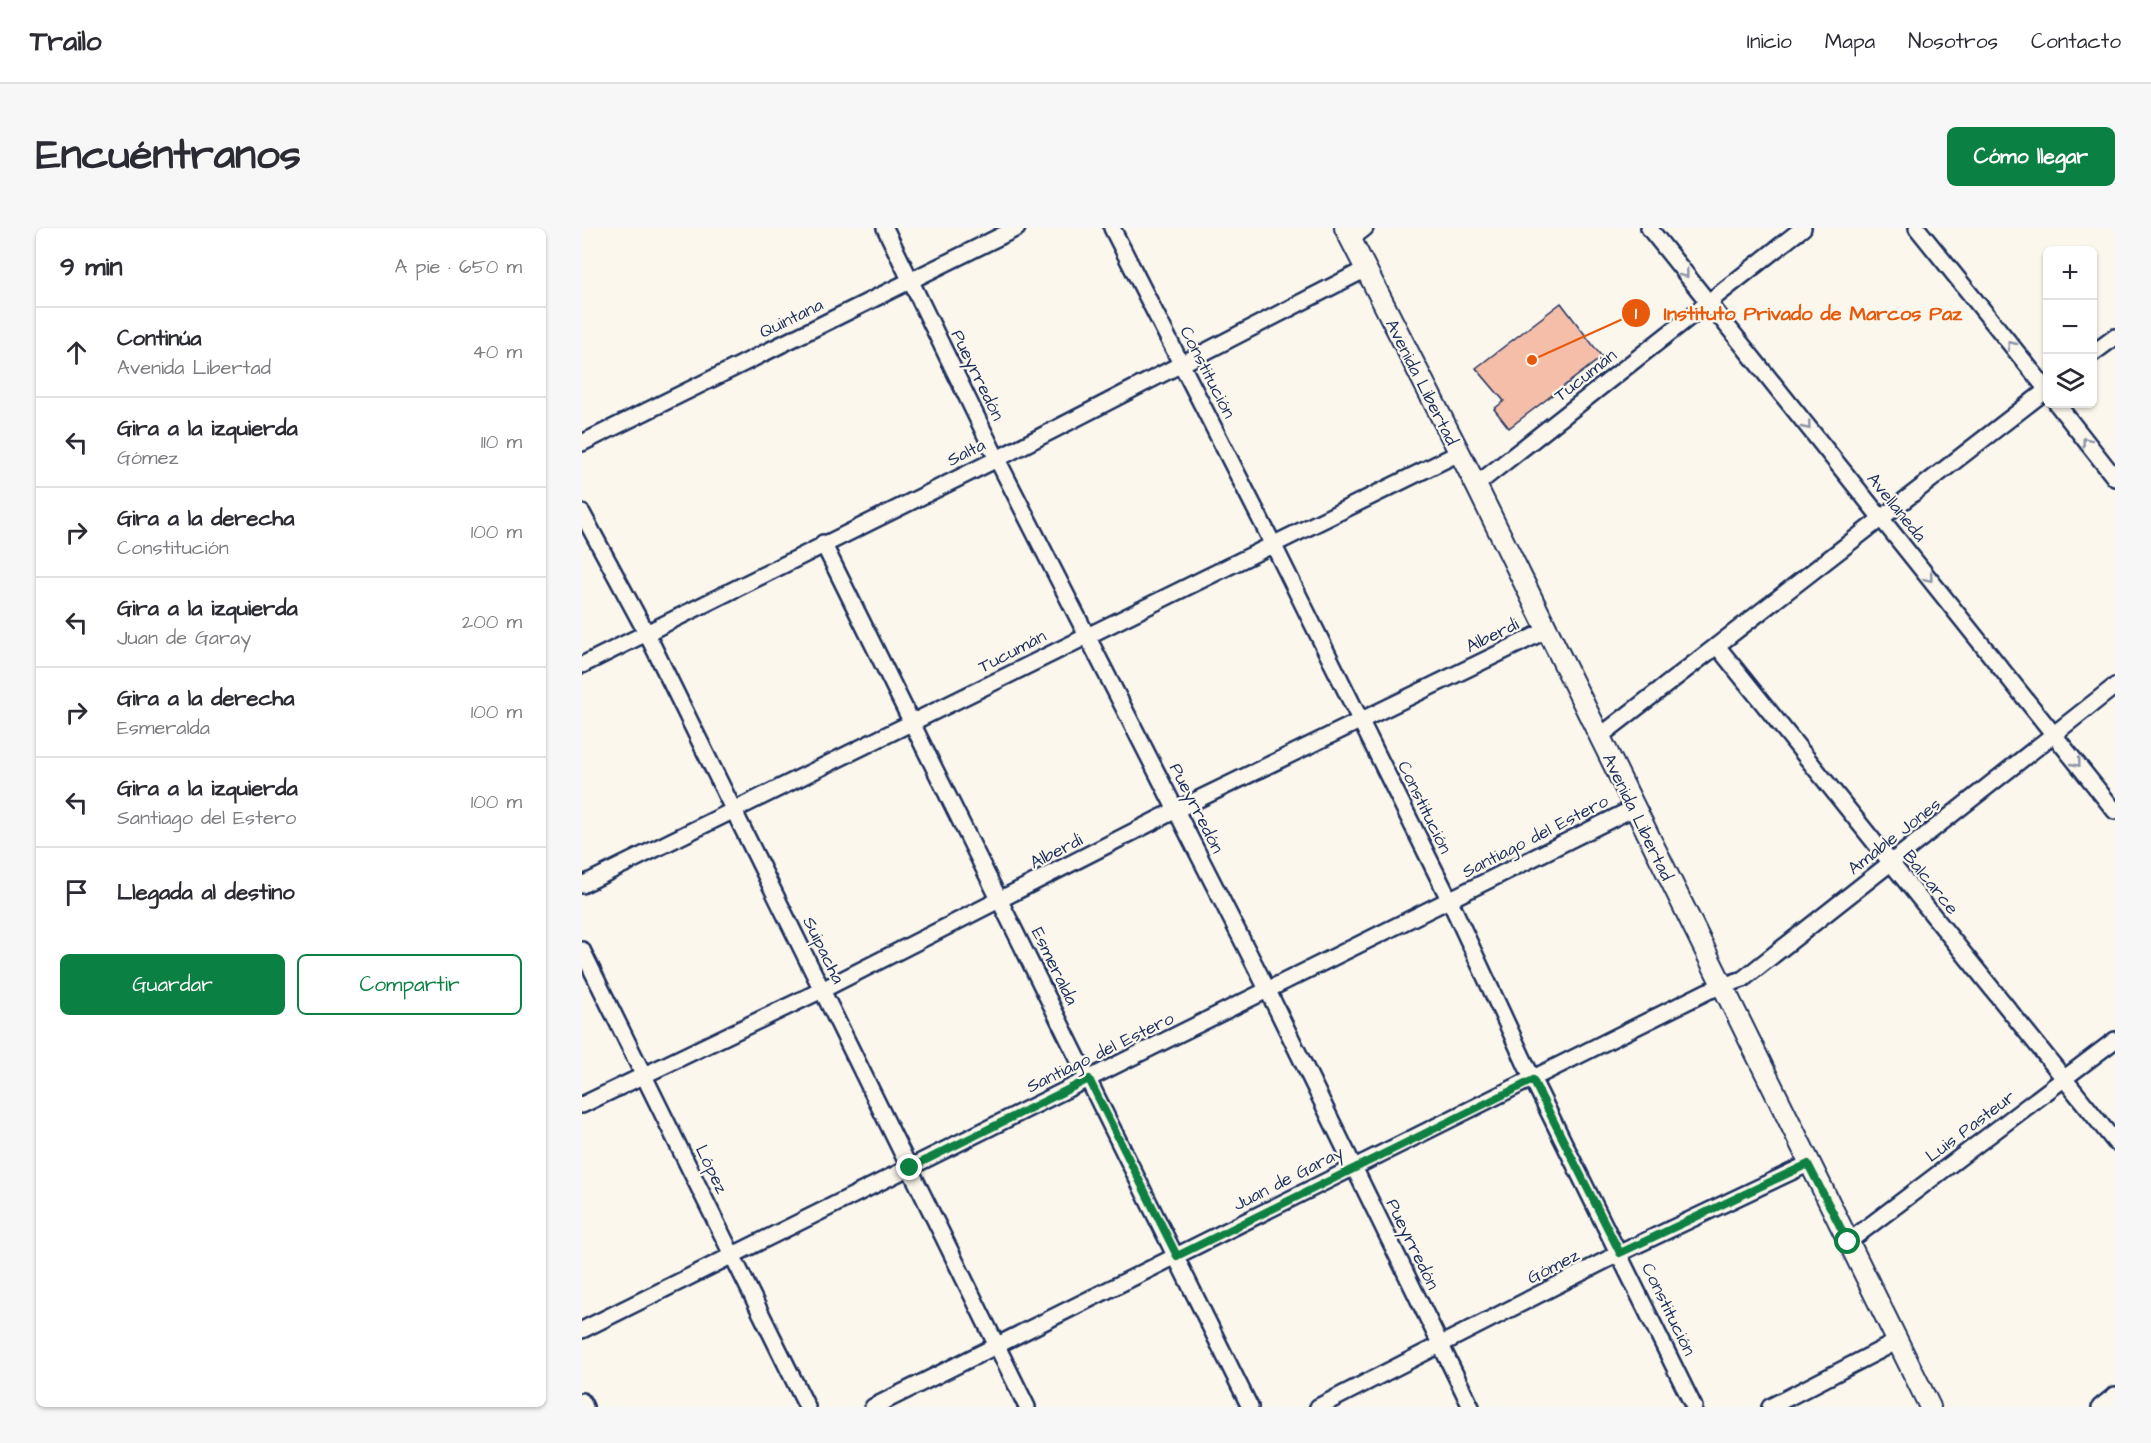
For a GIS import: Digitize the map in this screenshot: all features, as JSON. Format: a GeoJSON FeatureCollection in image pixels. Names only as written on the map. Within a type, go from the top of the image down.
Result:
{"type":"FeatureCollection","features":[{"type":"Feature","properties":{"kind":"main road","name":"Avenida Libertad"},"geometry":{"type":"LineString","coordinates":[[1354,232],[1364,270],[1476,484],[1929,1407]]}},
{"type":"Feature","properties":{"kind":"street","name":"Pueyrredón"},"geometry":{"type":"LineString","coordinates":[[885,228],[997,459],[1268,991],[1471,1407]]}},
{"type":"Feature","properties":{"kind":"street","name":"Quintana"},"geometry":{"type":"LineString","coordinates":[[582,443],[1017,228]]}},
{"type":"Feature","properties":{"kind":"street","name":"Constitución"},"geometry":{"type":"LineString","coordinates":[[1112,228],[1273,544],[1450,901],[1533,1080],[1694,1407]]}},
{"type":"Feature","properties":{"kind":"street","name":"Avellaneda"},"geometry":{"type":"LineString","coordinates":[[1649,228],[2115,811]]}},
{"type":"Feature","properties":{"kind":"street","name":"Tucumán"},"geometry":{"type":"LineString","coordinates":[[1476,484],[1803,228]]}},
{"type":"Feature","properties":{"kind":"street"},"geometry":{"type":"LineString","coordinates":[[1917,228],[2043,385]]}},
{"type":"Feature","properties":{"kind":"street","name":"Salta"},"geometry":{"type":"LineString","coordinates":[[582,665],[823,543],[997,459],[1364,270]]}},
{"type":"Feature","properties":{"kind":"street"},"geometry":{"type":"LineString","coordinates":[[2097,350],[2115,337]]}},
{"type":"Feature","properties":{"kind":"street"},"geometry":{"type":"LineString","coordinates":[[1599,736],[2043,393]]}},
{"type":"Feature","properties":{"kind":"street"},"geometry":{"type":"LineString","coordinates":[[2060,408],[2115,478]]}},
{"type":"Feature","properties":{"kind":"street","name":"Tucumán"},"geometry":{"type":"LineString","coordinates":[[582,885],[1459,453]]}},
{"type":"Feature","properties":{"kind":"street","name":"Suipacha"},"geometry":{"type":"LineString","coordinates":[[582,513],[647,634],[1027,1407]]}},
{"type":"Feature","properties":{"kind":"street","name":"Esmeralda"},"geometry":{"type":"LineString","coordinates":[[823,543],[1250,1407]]}},
{"type":"Feature","properties":{"kind":"street","name":"Alberdi"},"geometry":{"type":"LineString","coordinates":[[582,1105],[822,990],[1176,810],[1547,630]]}},
{"type":"Feature","properties":{"kind":"street","name":"Balcarce"},"geometry":{"type":"LineString","coordinates":[[1716,646],[2115,1142]]}},
{"type":"Feature","properties":{"kind":"street","name":"Amable Jones"},"geometry":{"type":"LineString","coordinates":[[1721,986],[1743,979],[2115,686]]}},
{"type":"Feature","properties":{"kind":"street","name":"Santiago del Estero"},"geometry":{"type":"LineString","coordinates":[[582,1330],[734,1257],[1634,808]]}},
{"type":"Feature","properties":{"kind":"street","name":"López"},"geometry":{"type":"LineString","coordinates":[[582,950],[807,1407]]}},
{"type":"Feature","properties":{"kind":"street","name":"Juan de Garay"},"geometry":{"type":"LineString","coordinates":[[873,1407],[1721,986]]}},
{"type":"Feature","properties":{"kind":"street","name":"Luis Pasteur"},"geometry":{"type":"LineString","coordinates":[[1848,1242],[2115,1040]]}},
{"type":"Feature","properties":{"kind":"street","name":"Gómez"},"geometry":{"type":"LineString","coordinates":[[1318,1407],[1620,1253],[1808,1164]]}},
{"type":"Feature","properties":{"kind":"street"},"geometry":{"type":"LineString","coordinates":[[1770,1407],[1896,1342]]}},
{"type":"Feature","properties":{"kind":"street"},"geometry":{"type":"LineString","coordinates":[[2100,1407],[2115,1395]]}},
{"type":"Feature","properties":{"kind":"street"},"geometry":{"type":"LineString","coordinates":[[582,1401],[585,1407]]}},
{"type":"Feature","properties":{"kind":"building"},"geometry":{"type":"Polygon","coordinates":[[[1561,303],[1602,357],[1509,428],[1494,409],[1504,401],[1476,368],[1561,303]]]}},
{"type":"Feature","properties":{"kind":"place","name":"Instituto Privado de Marcos Paz"},"geometry":{"type":"Point","coordinates":[1532,360]}},
{"type":"Feature","properties":{"kind":"route"},"geometry":{"type":"LineString","coordinates":[[910,1168],[1089,1079],[1177,1256],[1533,1080],[1620,1253],[1808,1164],[1848,1242]]}}]}
